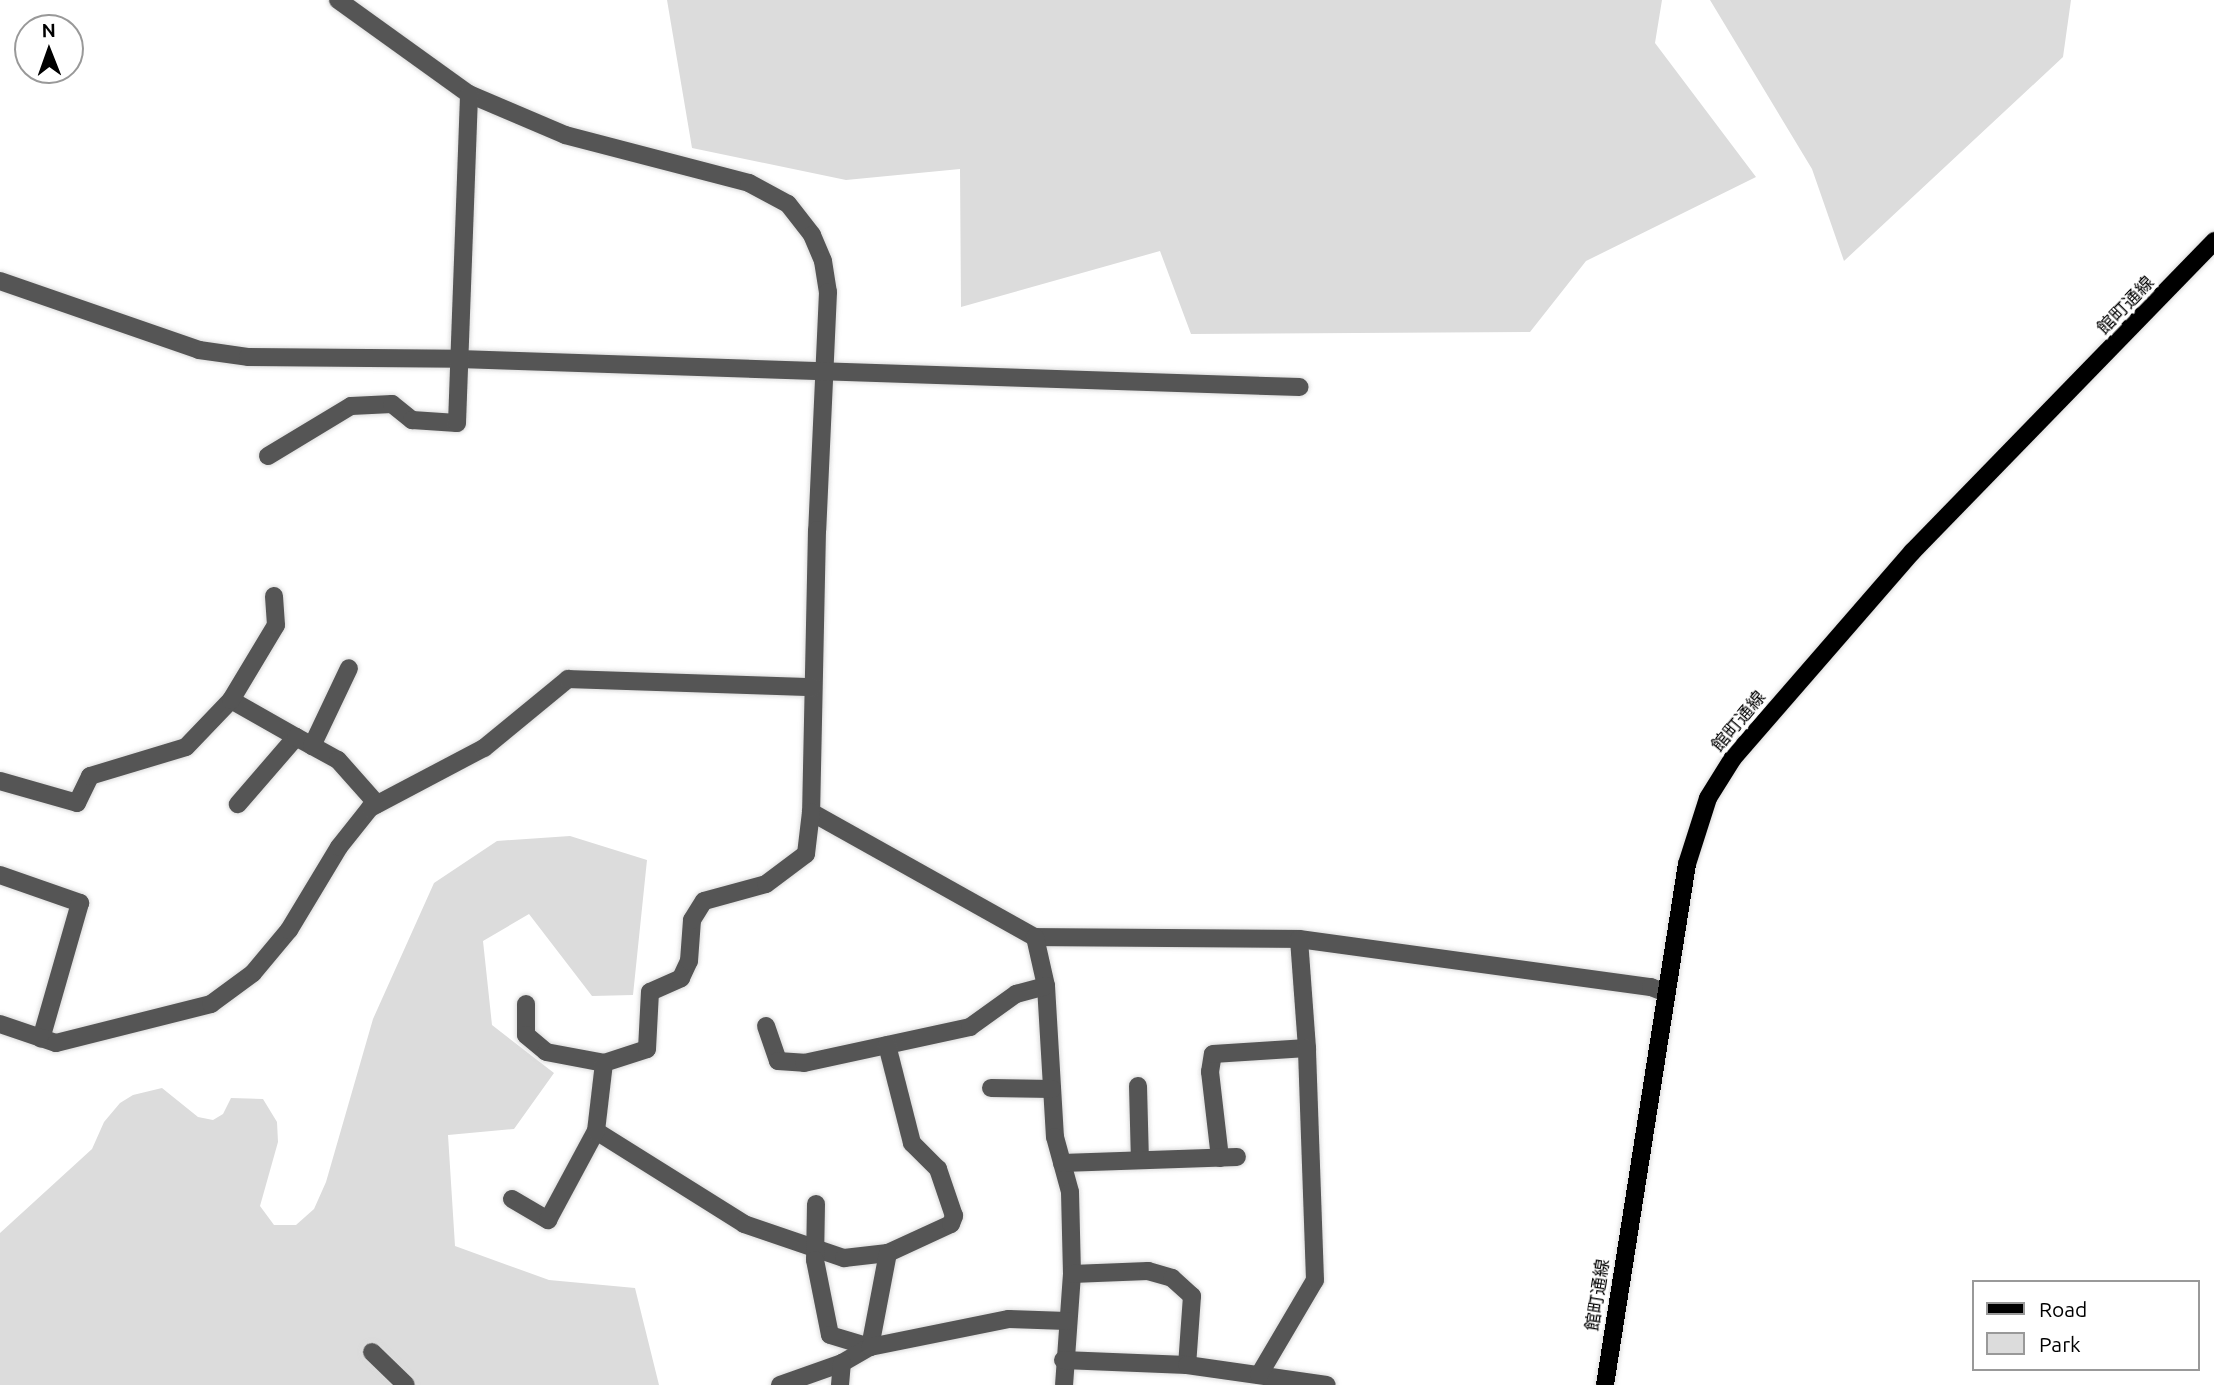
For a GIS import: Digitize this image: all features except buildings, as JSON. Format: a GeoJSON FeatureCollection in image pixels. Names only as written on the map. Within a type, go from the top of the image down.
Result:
{"type":"FeatureCollection","features":[{"type":"Feature","properties":{"kind":"main road","name":"館町通線"},"geometry":{"type":"LineString","coordinates":[[1605,1385],[1686,864],[1708,798],[1732,758],[1912,552],[2214,241]]}},
{"type":"Feature","properties":{"kind":"street"},"geometry":{"type":"LineString","coordinates":[[338,0],[470,94],[565,135],[749,183],[788,204],[813,235],[823,261],[828,292],[822,374],[811,812],[806,855],[766,884],[704,901],[692,920],[689,961],[681,978],[650,992],[648,1049],[604,1063],[546,1052],[526,1035],[526,1004]]}},
{"type":"Feature","properties":{"kind":"street"},"geometry":{"type":"LineString","coordinates":[[268,456],[351,406],[392,404],[412,420],[457,423],[470,94]]}},
{"type":"Feature","properties":{"kind":"street"},"geometry":{"type":"LineString","coordinates":[[0,281],[198,351],[248,357],[459,359],[822,374],[1300,387]]}},
{"type":"Feature","properties":{"kind":"street"},"geometry":{"type":"LineString","coordinates":[[0,781],[77,803],[90,776],[186,747],[231,700],[276,625],[274,596]]}},
{"type":"Feature","properties":{"kind":"street"},"geometry":{"type":"LineString","coordinates":[[312,746],[349,668]]}},
{"type":"Feature","properties":{"kind":"street"},"geometry":{"type":"LineString","coordinates":[[0,1024],[56,1043],[211,1004],[253,973],[289,930],[339,847],[377,804],[484,748],[568,680],[813,687]]}},
{"type":"Feature","properties":{"kind":"street"},"geometry":{"type":"LineString","coordinates":[[231,700],[338,760],[377,804]]}},
{"type":"Feature","properties":{"kind":"street"},"geometry":{"type":"LineString","coordinates":[[238,804],[296,737]]}},
{"type":"Feature","properties":{"kind":"street"},"geometry":{"type":"LineString","coordinates":[[811,812],[1035,937],[1299,939],[1651,987],[1665,993]]}},
{"type":"Feature","properties":{"kind":"street"},"geometry":{"type":"LineString","coordinates":[[0,875],[80,903],[41,1039]]}},
{"type":"Feature","properties":{"kind":"street"},"geometry":{"type":"LineString","coordinates":[[1035,937],[1046,986],[1052,1089],[1062,1163],[1070,1192],[1072,1274],[1063,1360],[1064,1385]]}},
{"type":"Feature","properties":{"kind":"street"},"geometry":{"type":"LineString","coordinates":[[1259,1375],[1315,1280],[1307,1048],[1299,939]]}},
{"type":"Feature","properties":{"kind":"street"},"geometry":{"type":"LineString","coordinates":[[766,1026],[778,1061],[804,1063],[970,1027],[1016,994],[1046,986]]}},
{"type":"Feature","properties":{"kind":"street"},"geometry":{"type":"LineString","coordinates":[[596,1131],[744,1224],[844,1258],[888,1253],[950,1224],[954,1216],[938,1169],[912,1143],[887,1045]]}},
{"type":"Feature","properties":{"kind":"street"},"geometry":{"type":"LineString","coordinates":[[1062,1163],[1228,1158],[1210,1072],[1213,1054],[1307,1048]]}},
{"type":"Feature","properties":{"kind":"street"},"geometry":{"type":"LineString","coordinates":[[512,1199],[548,1220],[596,1131],[604,1063]]}},
{"type":"Feature","properties":{"kind":"street"},"geometry":{"type":"LineString","coordinates":[[1138,1086],[1140,1160]]}},
{"type":"Feature","properties":{"kind":"street"},"geometry":{"type":"LineString","coordinates":[[991,1088],[1052,1089]]}},
{"type":"Feature","properties":{"kind":"street"},"geometry":{"type":"LineString","coordinates":[[817,1203],[815,1247],[830,1335],[870,1347]]}},
{"type":"Feature","properties":{"kind":"street"},"geometry":{"type":"LineString","coordinates":[[870,1347],[888,1253]]}},
{"type":"Feature","properties":{"kind":"street"},"geometry":{"type":"LineString","coordinates":[[1072,1274],[1148,1271],[1172,1278],[1192,1296],[1187,1365]]}},
{"type":"Feature","properties":{"kind":"street"},"geometry":{"type":"LineString","coordinates":[[780,1385],[842,1363],[870,1347],[1009,1319],[1067,1321]]}},
{"type":"Feature","properties":{"kind":"street"},"geometry":{"type":"LineString","coordinates":[[372,1352],[406,1385]]}},
{"type":"Feature","properties":{"kind":"street"},"geometry":{"type":"LineString","coordinates":[[1063,1360],[1187,1365],[1237,1379],[1259,1375],[1327,1385]]}},
{"type":"Feature","properties":{"kind":"street"},"geometry":{"type":"LineString","coordinates":[[840,1385],[842,1363]]}},
{"type":"Feature","properties":{"kind":"green space"},"geometry":{"type":"Polygon","coordinates":[[[667,0],[1662,0],[1655,43],[1756,177],[1586,261],[1530,332],[1191,334],[1160,251],[961,307],[960,169],[846,180],[692,148],[667,0]]]}},
{"type":"Feature","properties":{"kind":"green space"},"geometry":{"type":"Polygon","coordinates":[[[1710,0],[2071,0],[2063,57],[1844,261],[1812,169],[1710,0]]]}},
{"type":"Feature","properties":{"kind":"green space"},"geometry":{"type":"Polygon","coordinates":[[[570,836],[647,860],[633,995],[592,996],[529,914],[483,941],[492,1025],[554,1073],[514,1129],[448,1135],[455,1246],[549,1280],[635,1288],[659,1385],[0,1385],[0,1233],[92,1149],[104,1122],[120,1103],[133,1095],[162,1088],[198,1117],[213,1120],[223,1114],[231,1098],[263,1099],[277,1122],[278,1142],[260,1206],[274,1225],[296,1225],[314,1209],[326,1182],[373,1019],[434,883],[497,841],[570,836]]]}}]}
